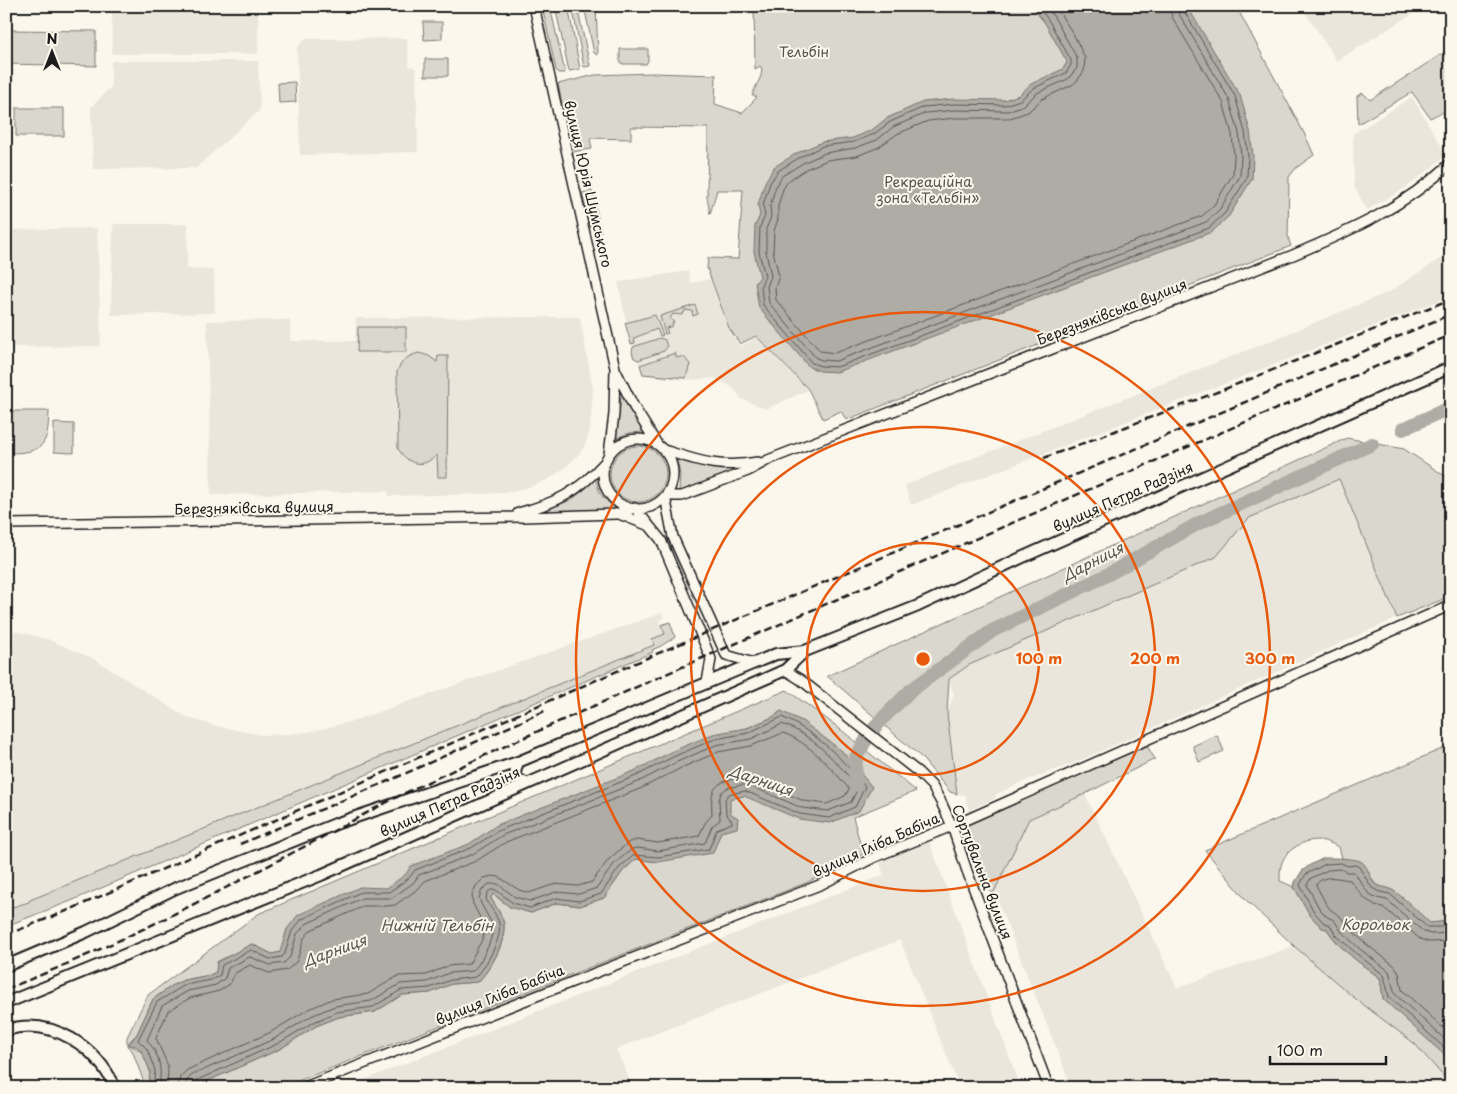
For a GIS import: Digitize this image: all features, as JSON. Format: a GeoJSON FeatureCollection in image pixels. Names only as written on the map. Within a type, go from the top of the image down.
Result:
{"type":"FeatureCollection","features":[{"type":"Feature","properties":{"kind":"main road","name":"вулиця Петра Радзіня"},"geometry":{"type":"LineString","coordinates":[[6,966],[86,932],[176,888],[338,823],[518,762],[776,654],[805,651],[918,606],[1032,553],[1451,367]]}},
{"type":"Feature","properties":{"kind":"main road","name":"вулиця Петра Радзіня"},"geometry":{"type":"LineString","coordinates":[[6,1003],[321,875],[785,670],[805,651]]}},
{"type":"Feature","properties":{"kind":"main road"},"geometry":{"type":"LineString","coordinates":[[518,762],[515,771],[516,776],[519,780],[526,783]]}},
{"type":"Feature","properties":{"kind":"main road"},"geometry":{"type":"LineString","coordinates":[[6,1030],[14,1027],[41,1028],[58,1032],[74,1040],[96,1057],[107,1071],[116,1088]]}},
{"type":"Feature","properties":{"kind":"street","name":"вулиця Юрія Шумського"},"geometry":{"type":"LineString","coordinates":[[534,6],[615,368],[634,407],[660,447]]}},
{"type":"Feature","properties":{"kind":"street","name":"Березняківська вулиця"},"geometry":{"type":"LineString","coordinates":[[665,496],[682,496],[748,471],[768,460],[1351,231],[1370,222],[1408,198],[1451,163]]}},
{"type":"Feature","properties":{"kind":"street","name":"вулиця Юрія Шумського"},"geometry":{"type":"LineString","coordinates":[[607,458],[614,414],[615,368]]}},
{"type":"Feature","properties":{"kind":"street"},"geometry":{"type":"LineString","coordinates":[[631,440],[647,440],[660,447],[670,460],[673,471],[672,482],[665,496],[652,506],[635,508],[622,505],[614,499],[608,491],[603,474],[607,458],[620,444],[631,440]]}},
{"type":"Feature","properties":{"kind":"street","name":"Березняківська вулиця"},"geometry":{"type":"LineString","coordinates":[[660,447],[709,464],[741,465],[768,460]]}},
{"type":"Feature","properties":{"kind":"street","name":"Березняківська вулиця"},"geometry":{"type":"LineString","coordinates":[[503,517],[539,507],[568,495],[585,484],[607,458]]}},
{"type":"Feature","properties":{"kind":"street"},"geometry":{"type":"LineString","coordinates":[[665,496],[674,540],[726,655],[754,664]]}},
{"type":"Feature","properties":{"kind":"street"},"geometry":{"type":"LineString","coordinates":[[671,528],[674,507],[682,496]]}},
{"type":"Feature","properties":{"kind":"street","name":"Березняківська вулиця"},"geometry":{"type":"LineString","coordinates":[[6,524],[503,517],[616,514],[635,508]]}},
{"type":"Feature","properties":{"kind":"street"},"geometry":{"type":"LineString","coordinates":[[635,508],[654,530],[662,543],[711,659],[707,682]]}},
{"type":"Feature","properties":{"kind":"street"},"geometry":{"type":"LineString","coordinates":[[616,514],[640,521],[654,530]]}},
{"type":"Feature","properties":{"kind":"street","name":"вулиця Гліба Бабіча"},"geometry":{"type":"LineString","coordinates":[[302,1088],[822,884],[875,857],[952,826],[1451,605]]}},
{"type":"Feature","properties":{"kind":"street","name":"Сортувальна вулиця"},"geometry":{"type":"LineString","coordinates":[[785,670],[801,680],[891,749],[932,786],[952,826],[970,880],[1049,1088]]}},
{"type":"Feature","properties":{"kind":"shaded area"},"geometry":{"type":"Polygon","coordinates":[[[112,6],[258,6],[258,54],[112,54],[112,6]]]}},
{"type":"Feature","properties":{"kind":"shaded area"},"geometry":{"type":"Polygon","coordinates":[[[1301,6],[1425,6],[1337,61],[1301,6]]]}},
{"type":"Feature","properties":{"kind":"shaded area"},"geometry":{"type":"Polygon","coordinates":[[[407,38],[409,66],[416,68],[418,152],[300,155],[297,48],[305,39],[407,38]]]}},
{"type":"Feature","properties":{"kind":"shaded area"},"geometry":{"type":"Polygon","coordinates":[[[111,61],[258,61],[260,110],[196,168],[93,169],[91,107],[111,87],[111,61]]]}},
{"type":"Feature","properties":{"kind":"shaded area"},"geometry":{"type":"Polygon","coordinates":[[[1412,97],[1447,155],[1407,187],[1367,210],[1354,186],[1353,134],[1412,97]]]}},
{"type":"Feature","properties":{"kind":"shaded area"},"geometry":{"type":"Polygon","coordinates":[[[113,224],[188,224],[187,269],[214,270],[215,313],[111,315],[113,224]]]}},
{"type":"Feature","properties":{"kind":"shaded area"},"geometry":{"type":"Polygon","coordinates":[[[97,228],[101,340],[99,346],[6,347],[6,230],[97,228]]]}},
{"type":"Feature","properties":{"kind":"shaded area"},"geometry":{"type":"Polygon","coordinates":[[[1451,252],[1451,296],[911,505],[905,485],[1253,348],[1389,292],[1451,252]]]}},
{"type":"Feature","properties":{"kind":"shaded area"},"geometry":{"type":"Polygon","coordinates":[[[688,271],[691,283],[710,279],[729,330],[740,347],[756,337],[808,390],[766,409],[742,399],[732,387],[714,378],[687,380],[642,375],[626,320],[618,282],[688,271]]]}},
{"type":"Feature","properties":{"kind":"shaded area"},"geometry":{"type":"Polygon","coordinates":[[[580,317],[593,390],[590,430],[585,445],[579,454],[566,467],[549,479],[513,492],[484,494],[389,496],[388,491],[211,495],[207,321],[290,320],[290,341],[355,341],[356,318],[580,317]]]}},
{"type":"Feature","properties":{"kind":"shaded area"},"geometry":{"type":"Polygon","coordinates":[[[1339,479],[1397,618],[1072,764],[1020,783],[995,795],[996,798],[970,810],[966,803],[966,795],[957,794],[947,713],[954,694],[948,679],[969,665],[1216,557],[1249,518],[1339,479]]]}},
{"type":"Feature","properties":{"kind":"shaded area"},"geometry":{"type":"Polygon","coordinates":[[[662,613],[664,618],[659,621],[665,634],[654,645],[29,902],[6,909],[6,629],[47,639],[92,658],[186,717],[215,726],[263,735],[313,731],[353,721],[662,613]]]}},
{"type":"Feature","properties":{"kind":"shaded area"},"geometry":{"type":"Polygon","coordinates":[[[1085,794],[1177,988],[1294,946],[1352,996],[1415,1044],[1451,1085],[1451,1088],[1072,1088],[994,892],[1029,819],[1085,794]]]}},
{"type":"Feature","properties":{"kind":"shaded area"},"geometry":{"type":"Polygon","coordinates":[[[929,841],[1021,1088],[960,1088],[900,940],[616,1049],[633,1088],[343,1088],[884,875],[879,860],[929,841]]]}},
{"type":"Feature","properties":{"kind":"green space"},"geometry":{"type":"Polygon","coordinates":[[[542,6],[550,6],[565,73],[558,73],[556,70],[542,6]]]}},
{"type":"Feature","properties":{"kind":"green space"},"geometry":{"type":"Polygon","coordinates":[[[555,6],[568,6],[580,69],[569,71],[555,6]]]}},
{"type":"Feature","properties":{"kind":"green space"},"geometry":{"type":"Polygon","coordinates":[[[572,6],[577,6],[590,66],[584,67],[572,6]]]}},
{"type":"Feature","properties":{"kind":"green space"},"geometry":{"type":"Polygon","coordinates":[[[584,6],[596,6],[598,55],[594,53],[584,6]]]}},
{"type":"Feature","properties":{"kind":"green space","name":"Рекреаційна зона «Тельбін»"},"geometry":{"type":"Polygon","coordinates":[[[754,6],[1236,6],[1314,155],[1296,168],[1289,177],[1288,237],[1291,246],[846,420],[841,411],[823,419],[808,389],[756,336],[740,344],[729,328],[707,268],[708,258],[738,259],[743,190],[717,190],[710,214],[707,197],[708,128],[631,127],[631,139],[590,138],[592,149],[572,152],[558,84],[595,75],[653,73],[716,75],[715,104],[742,113],[757,97],[752,95],[761,76],[762,69],[760,66],[755,69],[754,6]]]}},
{"type":"Feature","properties":{"kind":"green space"},"geometry":{"type":"Polygon","coordinates":[[[423,22],[442,22],[442,39],[424,40],[423,22]]]}},
{"type":"Feature","properties":{"kind":"green space"},"geometry":{"type":"Polygon","coordinates":[[[6,30],[96,31],[96,66],[6,64],[6,30]]]}},
{"type":"Feature","properties":{"kind":"green space"},"geometry":{"type":"Polygon","coordinates":[[[1451,48],[1451,124],[1442,112],[1430,118],[1412,92],[1358,124],[1357,96],[1363,93],[1370,100],[1451,48]]]}},
{"type":"Feature","properties":{"kind":"green space"},"geometry":{"type":"Polygon","coordinates":[[[620,49],[648,49],[648,61],[646,64],[622,64],[620,61],[620,49]]]}},
{"type":"Feature","properties":{"kind":"green space"},"geometry":{"type":"Polygon","coordinates":[[[425,59],[448,59],[448,76],[425,76],[425,59]]]}},
{"type":"Feature","properties":{"kind":"green space"},"geometry":{"type":"Polygon","coordinates":[[[295,82],[296,102],[279,103],[278,83],[295,82]]]}},
{"type":"Feature","properties":{"kind":"green space"},"geometry":{"type":"Polygon","coordinates":[[[16,108],[64,108],[64,136],[16,136],[16,108]]]}},
{"type":"Feature","properties":{"kind":"green space"},"geometry":{"type":"Polygon","coordinates":[[[592,191],[598,218],[593,220],[595,228],[600,228],[601,232],[597,232],[590,227],[582,193],[592,191]]]}},
{"type":"Feature","properties":{"kind":"green space"},"geometry":{"type":"Polygon","coordinates":[[[695,305],[698,314],[693,316],[692,311],[685,310],[681,315],[673,314],[670,319],[674,322],[673,326],[666,328],[668,333],[665,334],[660,316],[695,305]]]}},
{"type":"Feature","properties":{"kind":"green space"},"geometry":{"type":"Polygon","coordinates":[[[655,315],[663,335],[660,336],[657,329],[634,338],[635,343],[631,344],[625,323],[655,315]]]}},
{"type":"Feature","properties":{"kind":"green space"},"geometry":{"type":"Polygon","coordinates":[[[358,327],[406,327],[406,352],[357,352],[358,327]]]}},
{"type":"Feature","properties":{"kind":"green space"},"geometry":{"type":"Polygon","coordinates":[[[660,338],[665,340],[667,347],[664,351],[638,360],[634,358],[633,347],[660,338]]]}},
{"type":"Feature","properties":{"kind":"green space"},"geometry":{"type":"Polygon","coordinates":[[[419,353],[429,356],[437,362],[438,356],[448,356],[447,477],[438,477],[437,455],[426,462],[416,463],[407,459],[398,449],[397,372],[405,360],[419,353]]]}},
{"type":"Feature","properties":{"kind":"green space"},"geometry":{"type":"Polygon","coordinates":[[[675,353],[677,358],[683,356],[690,364],[686,378],[643,374],[640,365],[675,353]]]}},
{"type":"Feature","properties":{"kind":"green space"},"geometry":{"type":"Polygon","coordinates":[[[621,397],[644,432],[629,433],[616,438],[621,397]]]}},
{"type":"Feature","properties":{"kind":"green space"},"geometry":{"type":"Polygon","coordinates":[[[6,411],[49,411],[47,433],[41,446],[28,452],[6,453],[6,411]]]}},
{"type":"Feature","properties":{"kind":"green space"},"geometry":{"type":"Polygon","coordinates":[[[54,423],[74,424],[74,453],[54,452],[54,423]]]}},
{"type":"Feature","properties":{"kind":"green space"},"geometry":{"type":"Polygon","coordinates":[[[1347,438],[1404,449],[1448,478],[1451,485],[1451,596],[1397,618],[1339,479],[1249,518],[1216,557],[969,665],[949,679],[947,713],[957,794],[950,792],[921,757],[827,676],[1347,438]]]}},
{"type":"Feature","properties":{"kind":"green space"},"geometry":{"type":"Polygon","coordinates":[[[632,446],[644,446],[654,450],[662,458],[666,474],[662,490],[654,498],[644,502],[632,502],[622,498],[614,490],[610,480],[610,468],[614,458],[622,450],[632,446]]]}},
{"type":"Feature","properties":{"kind":"green space"},"geometry":{"type":"Polygon","coordinates":[[[677,459],[707,467],[743,468],[744,470],[682,492],[679,490],[680,475],[677,459]]]}},
{"type":"Feature","properties":{"kind":"green space"},"geometry":{"type":"Polygon","coordinates":[[[596,477],[601,494],[617,510],[542,512],[547,508],[572,499],[596,477]]]}},
{"type":"Feature","properties":{"kind":"green space"},"geometry":{"type":"Polygon","coordinates":[[[670,622],[675,637],[652,650],[653,652],[71,901],[6,926],[6,909],[29,902],[654,645],[652,639],[665,634],[661,625],[670,622]]]}},
{"type":"Feature","properties":{"kind":"green space"},"geometry":{"type":"Polygon","coordinates":[[[787,690],[835,725],[916,791],[853,817],[863,854],[806,883],[280,1088],[192,1088],[280,1049],[316,1026],[339,1017],[375,1012],[402,995],[430,993],[452,984],[478,982],[496,956],[504,933],[502,919],[490,897],[493,894],[510,907],[531,913],[557,903],[580,906],[604,898],[623,871],[636,859],[658,862],[721,832],[469,876],[287,929],[281,952],[272,954],[252,944],[217,962],[216,972],[184,980],[153,999],[137,1034],[128,1045],[140,1051],[148,1062],[150,1075],[148,1088],[146,1088],[132,1050],[127,1046],[127,1037],[148,995],[258,914],[787,690]],[[781,711],[773,717],[747,728],[716,734],[768,736],[781,711]]]}},
{"type":"Feature","properties":{"kind":"green space"},"geometry":{"type":"Polygon","coordinates":[[[1217,735],[1224,751],[1199,762],[1193,746],[1217,735]]]}},
{"type":"Feature","properties":{"kind":"green space"},"geometry":{"type":"Polygon","coordinates":[[[1451,745],[1451,921],[1430,923],[1391,889],[1375,884],[1362,862],[1349,861],[1342,858],[1339,847],[1328,842],[1317,840],[1307,842],[1292,849],[1284,857],[1281,864],[1280,881],[1294,887],[1310,915],[1322,928],[1327,929],[1344,950],[1380,978],[1384,999],[1451,1061],[1451,1085],[1415,1044],[1352,996],[1294,946],[1246,900],[1205,850],[1451,745]]]}},
{"type":"Feature","properties":{"kind":"green space"},"geometry":{"type":"Polygon","coordinates":[[[1147,746],[1155,759],[1085,794],[1029,819],[994,892],[991,894],[964,828],[966,823],[1147,746]]]}},
{"type":"Feature","properties":{"kind":"water"},"geometry":{"type":"Polygon","coordinates":[[[1031,6],[1187,6],[1240,95],[1250,131],[1253,156],[1252,179],[1229,216],[1212,232],[837,372],[820,371],[809,367],[759,308],[755,283],[760,277],[754,252],[755,226],[760,215],[758,205],[765,182],[774,167],[797,153],[822,142],[853,138],[872,130],[887,118],[923,102],[954,99],[1004,100],[1019,95],[1031,84],[1063,69],[1067,62],[1045,23],[1031,6]]]}},
{"type":"Feature","properties":{"kind":"water","name":"Нижній Тельбін"},"geometry":{"type":"Polygon","coordinates":[[[781,711],[802,721],[842,751],[872,787],[859,811],[830,823],[799,819],[744,796],[730,799],[730,813],[738,818],[737,828],[721,832],[713,853],[658,862],[636,859],[623,871],[604,898],[580,906],[557,903],[531,913],[510,907],[493,894],[491,898],[503,919],[502,941],[488,970],[478,982],[452,984],[430,993],[402,995],[375,1012],[339,1017],[316,1026],[280,1049],[192,1088],[148,1088],[150,1071],[142,1052],[136,1046],[128,1045],[137,1034],[153,999],[173,985],[184,980],[216,972],[217,962],[252,944],[272,954],[280,952],[287,929],[298,915],[360,887],[387,888],[406,874],[411,866],[469,844],[497,825],[634,771],[673,751],[713,734],[747,728],[773,717],[781,711]]]}},
{"type":"Feature","properties":{"kind":"water","name":"Корольок"},"geometry":{"type":"Polygon","coordinates":[[[1324,858],[1350,859],[1362,862],[1374,883],[1396,893],[1430,923],[1451,921],[1451,1061],[1383,999],[1380,978],[1344,950],[1327,929],[1322,928],[1310,915],[1294,887],[1295,882],[1302,871],[1324,858]]]}},
{"type":"Feature","properties":{"kind":"waterway","name":"Дарниця"},"geometry":{"type":"LineString","coordinates":[[1403,429],[1451,407]]}},
{"type":"Feature","properties":{"kind":"waterway","name":"Дарниця"},"geometry":{"type":"LineString","coordinates":[[855,785],[856,757],[880,721],[910,691],[992,631],[1107,575],[1199,523],[1372,444]]}},
{"type":"Feature","properties":{"kind":"railway"},"geometry":{"type":"LineString","coordinates":[[1044,458],[1225,389],[1451,299]]}},
{"type":"Feature","properties":{"kind":"railway"},"geometry":{"type":"LineString","coordinates":[[6,935],[69,910],[647,658],[1451,314]]}},
{"type":"Feature","properties":{"kind":"railway"},"geometry":{"type":"LineString","coordinates":[[6,989],[152,925],[259,871],[394,799],[536,732],[1084,492],[1451,335]]}},
{"type":"Feature","properties":{"kind":"railway"},"geometry":{"type":"LineString","coordinates":[[240,844],[393,779],[547,710]]}},
{"type":"Feature","properties":{"kind":"park label","name":"Тельбін"},"geometry":{"type":"Point","coordinates":[804,52]}}]}
